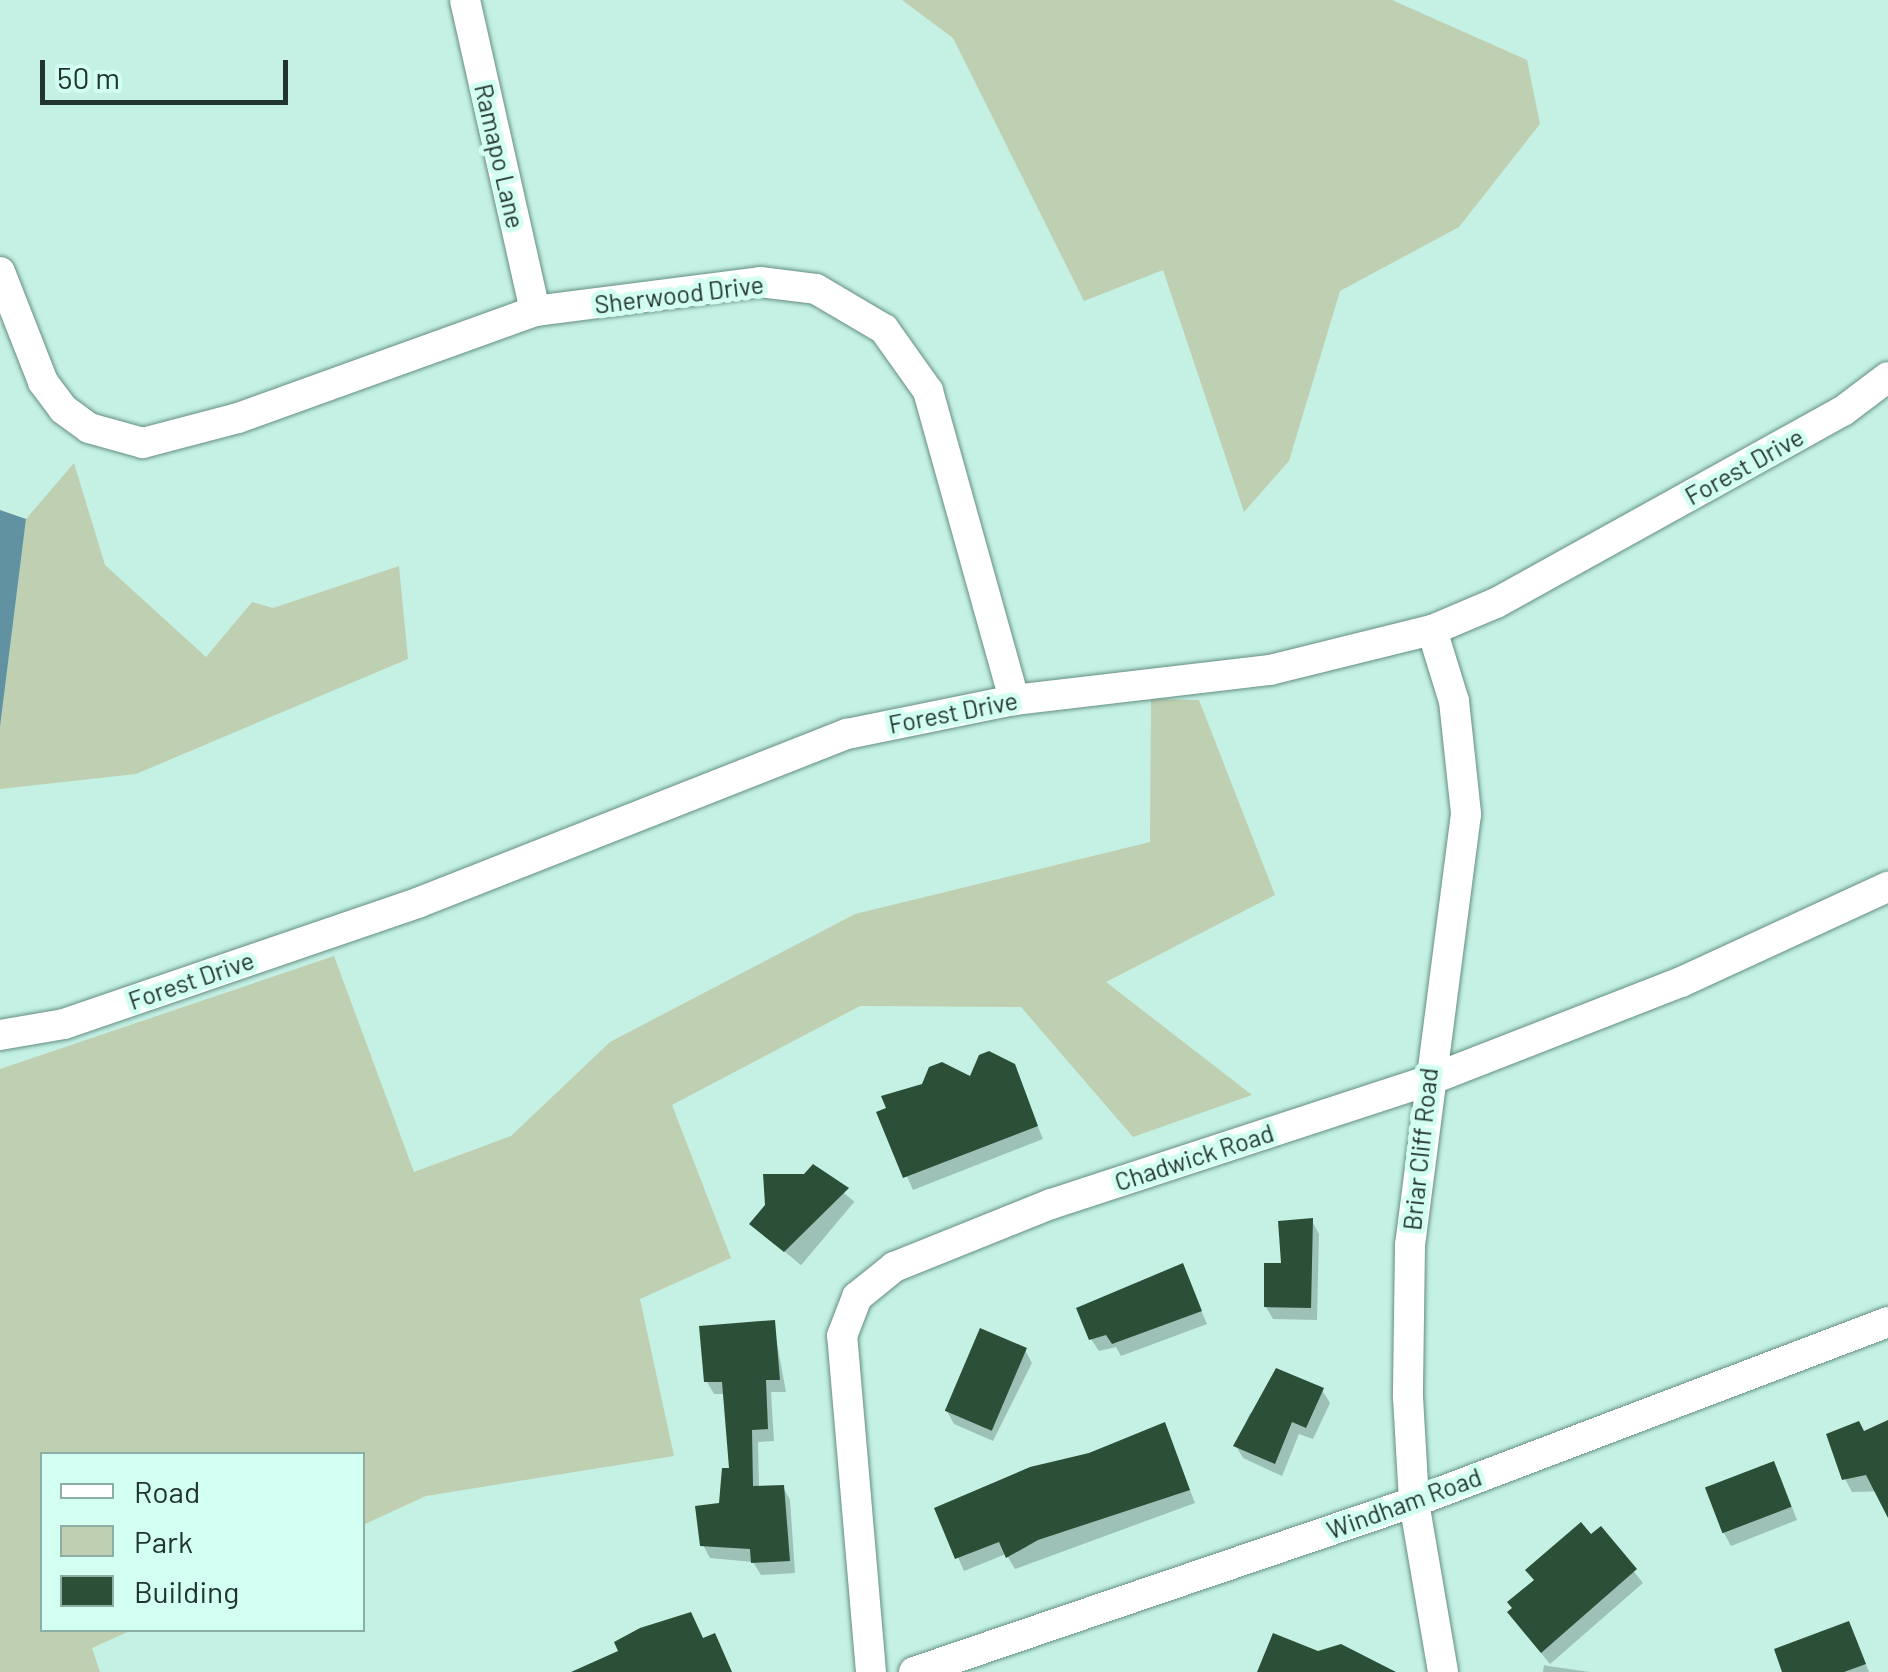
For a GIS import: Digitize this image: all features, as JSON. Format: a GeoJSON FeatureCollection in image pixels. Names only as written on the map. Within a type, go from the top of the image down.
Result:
{"type":"FeatureCollection","features":[{"type":"Feature","properties":{"kind":"street","name":"Ramapo Lane"},"geometry":{"type":"LineString","coordinates":[[465,0],[534,312]]}},
{"type":"Feature","properties":{"kind":"street","name":"Sherwood Drive"},"geometry":{"type":"LineString","coordinates":[[0,272],[43,382],[89,428],[143,442],[178,438],[534,312],[774,282],[816,289],[884,328],[928,391],[1014,700]]}},
{"type":"Feature","properties":{"kind":"street","name":"Forest Drive"},"geometry":{"type":"LineString","coordinates":[[0,1034],[64,1024],[420,902],[847,734],[1014,700],[1270,670],[1432,630],[1496,603],[1826,421],[1888,377]]}},
{"type":"Feature","properties":{"kind":"street","name":"Briar Cliff Road"},"geometry":{"type":"LineString","coordinates":[[1432,630],[1454,701],[1466,814],[1426,1081],[1410,1245],[1414,1502],[1443,1672]]}},
{"type":"Feature","properties":{"kind":"street","name":"Chadwick Road"},"geometry":{"type":"LineString","coordinates":[[872,1672],[842,1336],[857,1298],[894,1266],[1051,1204],[1426,1081],[1681,982],[1888,887]]}},
{"type":"Feature","properties":{"kind":"street","name":"Windham Road"},"geometry":{"type":"LineString","coordinates":[[914,1672],[1414,1502],[1888,1322]]}},
{"type":"Feature","properties":{"kind":"green space"},"geometry":{"type":"Polygon","coordinates":[[[902,0],[1392,0],[1527,60],[1540,124],[1459,227],[1340,291],[1289,461],[1244,512],[1163,270],[1084,301],[953,38],[902,0]]]}},
{"type":"Feature","properties":{"kind":"green space"},"geometry":{"type":"Polygon","coordinates":[[[74,463],[105,565],[206,657],[252,602],[273,608],[399,566],[408,659],[136,774],[0,789],[0,727],[26,519],[74,463]]]}},
{"type":"Feature","properties":{"kind":"green space"},"geometry":{"type":"Polygon","coordinates":[[[1151,699],[1199,700],[1275,895],[1106,982],[1252,1095],[1133,1137],[1021,1007],[860,1006],[672,1105],[731,1258],[640,1299],[674,1456],[426,1496],[365,1524],[365,1452],[40,1452],[40,1632],[128,1632],[92,1648],[100,1672],[0,1672],[0,1069],[334,956],[414,1172],[511,1136],[610,1042],[855,914],[1150,842],[1151,699]]]}},
{"type":"Feature","properties":{"kind":"water"},"geometry":{"type":"Polygon","coordinates":[[[0,510],[26,519],[0,727],[0,510]]]}},
{"type":"Feature","properties":{"kind":"building"},"geometry":{"type":"Polygon","coordinates":[[[989,1051],[1015,1064],[1038,1126],[903,1178],[876,1112],[886,1108],[881,1096],[922,1084],[929,1067],[942,1062],[970,1076],[979,1055],[989,1051]]]}},
{"type":"Feature","properties":{"kind":"building"},"geometry":{"type":"Polygon","coordinates":[[[813,1164],[849,1188],[784,1252],[749,1224],[765,1205],[763,1174],[804,1174],[813,1164]]]}},
{"type":"Feature","properties":{"kind":"building"},"geometry":{"type":"Polygon","coordinates":[[[1313,1218],[1311,1308],[1264,1307],[1264,1263],[1281,1263],[1278,1221],[1313,1218]]]}},
{"type":"Feature","properties":{"kind":"building"},"geometry":{"type":"Polygon","coordinates":[[[1183,1263],[1202,1311],[1112,1344],[1106,1335],[1089,1340],[1076,1308],[1183,1263]]]}},
{"type":"Feature","properties":{"kind":"building"},"geometry":{"type":"Polygon","coordinates":[[[775,1320],[780,1380],[766,1380],[768,1429],[752,1430],[753,1486],[784,1485],[790,1561],[751,1563],[750,1549],[700,1546],[695,1506],[719,1503],[722,1468],[729,1468],[722,1382],[704,1382],[699,1326],[775,1320]]]}},
{"type":"Feature","properties":{"kind":"building"},"geometry":{"type":"Polygon","coordinates":[[[980,1328],[1027,1348],[992,1431],[945,1411],[980,1328]]]}},
{"type":"Feature","properties":{"kind":"building"},"geometry":{"type":"Polygon","coordinates":[[[1276,1368],[1324,1388],[1306,1428],[1292,1422],[1275,1464],[1233,1446],[1276,1368]]]}},
{"type":"Feature","properties":{"kind":"building"},"geometry":{"type":"Polygon","coordinates":[[[1888,1420],[1888,1518],[1866,1475],[1842,1480],[1826,1434],[1859,1421],[1864,1431],[1888,1420]]]}},
{"type":"Feature","properties":{"kind":"building"},"geometry":{"type":"Polygon","coordinates":[[[1165,1422],[1190,1490],[1038,1540],[1006,1558],[999,1542],[955,1559],[934,1508],[1030,1467],[1089,1453],[1165,1422]]]}},
{"type":"Feature","properties":{"kind":"building"},"geometry":{"type":"Polygon","coordinates":[[[1774,1461],[1792,1507],[1722,1533],[1705,1488],[1774,1461]]]}},
{"type":"Feature","properties":{"kind":"building"},"geometry":{"type":"Polygon","coordinates":[[[1581,1522],[1591,1534],[1601,1526],[1637,1569],[1541,1653],[1507,1612],[1512,1608],[1507,1602],[1534,1580],[1525,1570],[1581,1522]]]}},
{"type":"Feature","properties":{"kind":"building"},"geometry":{"type":"Polygon","coordinates":[[[691,1612],[703,1638],[715,1633],[732,1672],[571,1672],[618,1651],[614,1642],[640,1628],[691,1612]]]}},
{"type":"Feature","properties":{"kind":"building"},"geometry":{"type":"Polygon","coordinates":[[[1849,1621],[1866,1664],[1844,1672],[1782,1672],[1774,1649],[1849,1621]]]}},
{"type":"Feature","properties":{"kind":"building"},"geometry":{"type":"Polygon","coordinates":[[[1273,1633],[1318,1651],[1341,1644],[1396,1672],[1257,1672],[1273,1633]]]}}]}
